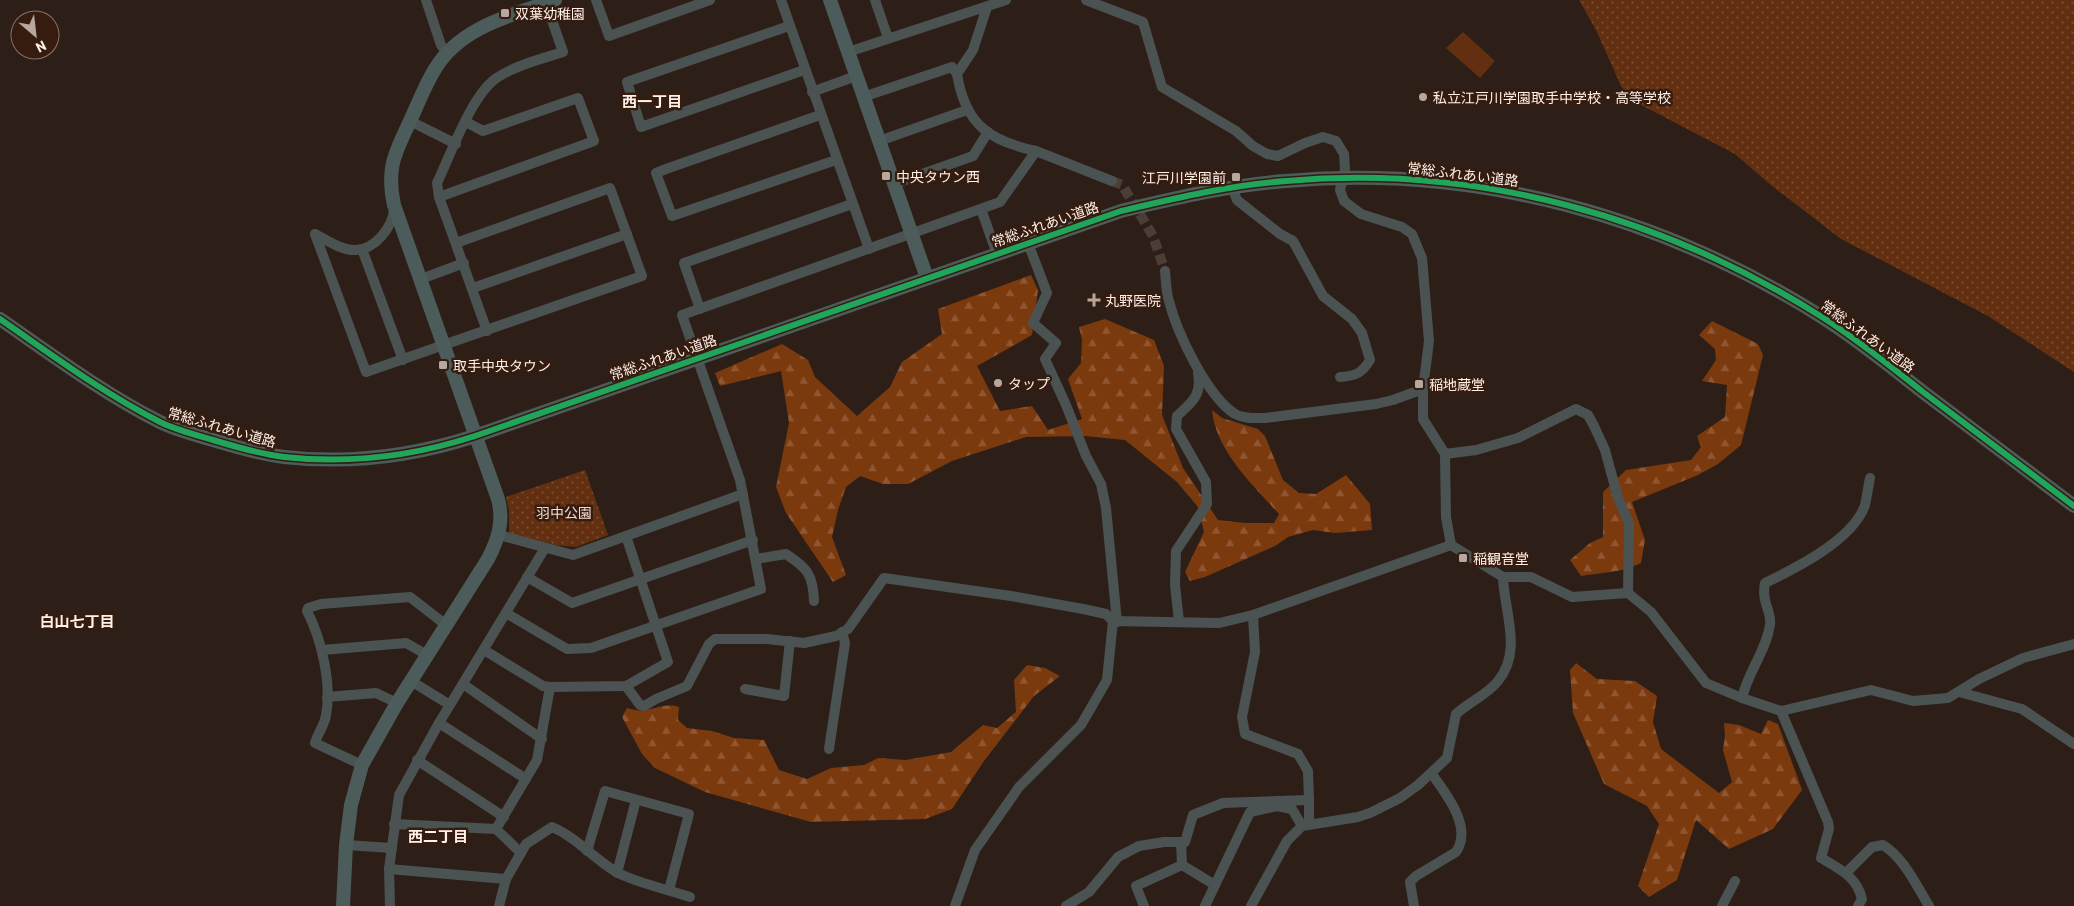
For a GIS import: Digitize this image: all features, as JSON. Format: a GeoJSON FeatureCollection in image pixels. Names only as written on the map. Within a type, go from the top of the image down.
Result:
{"type":"FeatureCollection","features":[{"type":"Feature","properties":{"kind":"street"},"geometry":{"type":"LineString","coordinates":[[426,0],[441,45],[447,53]]}},
{"type":"Feature","properties":{"kind":"street"},"geometry":{"type":"LineString","coordinates":[[596,0],[609,36],[710,0]]}},
{"type":"Feature","properties":{"kind":"street"},"geometry":{"type":"LineString","coordinates":[[781,0],[804,70],[869,249]]}},
{"type":"Feature","properties":{"kind":"street"},"geometry":{"type":"LineString","coordinates":[[830,0],[927,278]]}},
{"type":"Feature","properties":{"kind":"street"},"geometry":{"type":"LineString","coordinates":[[875,0],[888,38]]}},
{"type":"Feature","properties":{"kind":"street"},"geometry":{"type":"LineString","coordinates":[[848,52],[1006,0]]}},
{"type":"Feature","properties":{"kind":"street"},"geometry":{"type":"LineString","coordinates":[[1086,0],[1143,22],[1162,87],[1236,131],[1253,146],[1267,154],[1278,156],[1323,137],[1336,141],[1344,154],[1345,169],[1341,178],[1340,190],[1344,201],[1361,214],[1402,226],[1412,234],[1422,258],[1429,341],[1423,419],[1445,454],[1446,517],[1451,545],[1503,577],[1531,577],[1572,597],[1628,593],[1651,612],[1706,683],[1781,711],[1871,690],[1913,701],[1948,698],[1979,679],[2023,658],[2074,644]]}},
{"type":"Feature","properties":{"kind":"street"},"geometry":{"type":"LineString","coordinates":[[456,243],[610,188],[642,276],[487,331],[444,346],[366,372],[315,234],[343,248],[356,250],[380,238],[393,220],[392,160],[428,81],[447,53],[476,30],[551,2],[562,52],[515,68],[497,77],[481,91],[437,183],[439,197],[487,331]]}},
{"type":"Feature","properties":{"kind":"street"},"geometry":{"type":"LineString","coordinates":[[957,74],[974,50],[987,7]]}},
{"type":"Feature","properties":{"kind":"street"},"geometry":{"type":"LineString","coordinates":[[789,26],[627,82],[628,91],[641,127],[804,70]]}},
{"type":"Feature","properties":{"kind":"street"},"geometry":{"type":"LineString","coordinates":[[863,97],[952,67],[957,74],[960,96],[967,110],[975,121],[988,132],[1007,145],[1036,151],[1112,181]]}},
{"type":"Feature","properties":{"kind":"street"},"geometry":{"type":"LineString","coordinates":[[812,92],[856,76]]}},
{"type":"Feature","properties":{"kind":"street"},"geometry":{"type":"LineString","coordinates":[[439,197],[594,141],[578,98],[484,131],[466,122]]}},
{"type":"Feature","properties":{"kind":"street"},"geometry":{"type":"LineString","coordinates":[[879,141],[967,110]]}},
{"type":"Feature","properties":{"kind":"street"},"geometry":{"type":"LineString","coordinates":[[820,115],[656,174],[672,216],[836,160]]}},
{"type":"Feature","properties":{"kind":"street"},"geometry":{"type":"LineString","coordinates":[[410,121],[456,144]]}},
{"type":"Feature","properties":{"kind":"street"},"geometry":{"type":"LineString","coordinates":[[894,184],[973,156],[988,132]]}},
{"type":"Feature","properties":{"kind":"street"},"geometry":{"type":"LineString","coordinates":[[506,613],[567,649],[592,648],[761,588],[743,494],[682,315],[1000,202],[1036,151]]}},
{"type":"Feature","properties":{"kind":"street","name":"常総ふれあい道路"},"geometry":{"type":"LineString","coordinates":[[0,319],[129,405],[162,423],[240,448],[283,457],[369,458],[434,448],[475,436],[1121,211],[1232,187],[1287,180],[1387,178],[1443,181],[1532,196],[1631,224],[1676,240],[1727,264],[1823,318],[2074,506]]}},
{"type":"Feature","properties":{"kind":"street"},"geometry":{"type":"LineString","coordinates":[[1232,187],[1237,200],[1280,234],[1293,241],[1323,296],[1352,319],[1362,333],[1370,360],[1363,372],[1356,376],[1340,377]]}},
{"type":"Feature","properties":{"kind":"street"},"geometry":{"type":"LineString","coordinates":[[700,309],[684,263],[852,204]]}},
{"type":"Feature","properties":{"kind":"street"},"geometry":{"type":"LineString","coordinates":[[343,906],[346,845],[351,805],[362,765],[397,703],[488,559],[499,534],[501,510],[394,205]]}},
{"type":"Feature","properties":{"kind":"street"},"geometry":{"type":"LineString","coordinates":[[981,210],[997,254]]}},
{"type":"Feature","properties":{"kind":"street"},"geometry":{"type":"LineString","coordinates":[[473,288],[627,234]]}},
{"type":"Feature","properties":{"kind":"street"},"geometry":{"type":"LineString","coordinates":[[955,906],[974,850],[1019,787],[1081,725],[1107,680],[1115,621],[1101,484],[1086,456],[1066,404],[1045,359],[1056,343],[1033,323],[1047,293],[1028,243]]}},
{"type":"Feature","properties":{"kind":"street"},"geometry":{"type":"LineString","coordinates":[[362,248],[403,360]]}},
{"type":"Feature","properties":{"kind":"street"},"geometry":{"type":"LineString","coordinates":[[421,280],[464,263]]}},
{"type":"Feature","properties":{"kind":"street"},"geometry":{"type":"LineString","coordinates":[[1165,271],[1169,302],[1197,370],[1200,386],[1195,399],[1177,416],[1176,429],[1206,482],[1207,504],[1176,551],[1175,585],[1179,621]]}},
{"type":"Feature","properties":{"kind":"street"},"geometry":{"type":"LineString","coordinates":[[1197,370],[1223,403],[1235,414],[1248,418],[1376,404],[1424,389]]}},
{"type":"Feature","properties":{"kind":"street"},"geometry":{"type":"LineString","coordinates":[[1445,454],[1476,450],[1518,438],[1576,409],[1588,415],[1604,450],[1618,498],[1629,523],[1628,593]]}},
{"type":"Feature","properties":{"kind":"street"},"geometry":{"type":"LineString","coordinates":[[1742,698],[1754,663],[1763,648],[1770,624],[1762,595],[1765,583],[1787,572],[1845,535],[1864,506],[1870,478]]}},
{"type":"Feature","properties":{"kind":"street"},"geometry":{"type":"LineString","coordinates":[[499,534],[573,555],[743,494]]}},
{"type":"Feature","properties":{"kind":"street"},"geometry":{"type":"LineString","coordinates":[[484,650],[543,686],[550,687],[626,686],[668,662],[626,536]]}},
{"type":"Feature","properties":{"kind":"street"},"geometry":{"type":"LineString","coordinates":[[527,577],[572,603],[753,540]]}},
{"type":"Feature","properties":{"kind":"street"},"geometry":{"type":"LineString","coordinates":[[626,686],[640,704],[644,706],[688,686],[709,644],[716,639],[767,639],[804,642],[836,636],[848,629],[884,578],[1074,608],[1106,614],[1115,621],[1179,621],[1219,624],[1253,615],[1451,545]]}},
{"type":"Feature","properties":{"kind":"street"},"geometry":{"type":"LineString","coordinates":[[390,906],[389,869],[399,795],[417,760],[545,548]]}},
{"type":"Feature","properties":{"kind":"street"},"geometry":{"type":"LineString","coordinates":[[756,559],[786,554],[806,568],[814,585],[814,601]]}},
{"type":"Feature","properties":{"kind":"street"},"geometry":{"type":"LineString","coordinates":[[1251,906],[1287,841],[1306,825],[1348,819],[1370,813],[1400,798],[1432,774],[1449,754],[1456,714],[1498,681],[1507,668],[1511,628],[1503,577]]}},
{"type":"Feature","properties":{"kind":"street"},"geometry":{"type":"LineString","coordinates":[[362,765],[315,743],[326,716],[327,697],[322,650],[318,634],[307,611],[310,606],[321,604],[410,597],[446,624]]}},
{"type":"Feature","properties":{"kind":"street"},"geometry":{"type":"LineString","coordinates":[[1253,615],[1255,652],[1242,717],[1245,734],[1298,754],[1308,771],[1306,825]]}},
{"type":"Feature","properties":{"kind":"street"},"geometry":{"type":"LineString","coordinates":[[829,750],[845,643],[842,632]]}},
{"type":"Feature","properties":{"kind":"street"},"geometry":{"type":"LineString","coordinates":[[745,688],[784,696],[790,641]]}},
{"type":"Feature","properties":{"kind":"street"},"geometry":{"type":"LineString","coordinates":[[322,650],[406,643],[427,655]]}},
{"type":"Feature","properties":{"kind":"street"},"geometry":{"type":"LineString","coordinates":[[411,681],[450,705]]}},
{"type":"Feature","properties":{"kind":"street"},"geometry":{"type":"LineString","coordinates":[[462,684],[542,739]]}},
{"type":"Feature","properties":{"kind":"street"},"geometry":{"type":"LineString","coordinates":[[496,829],[537,760],[550,687]]}},
{"type":"Feature","properties":{"kind":"street"},"geometry":{"type":"LineString","coordinates":[[1959,692],[2022,709],[2074,744]]}},
{"type":"Feature","properties":{"kind":"street"},"geometry":{"type":"LineString","coordinates":[[327,697],[376,693],[397,703]]}},
{"type":"Feature","properties":{"kind":"street"},"geometry":{"type":"LineString","coordinates":[[1781,711],[1828,822],[1829,829],[1821,858],[1846,873],[1859,887],[1862,899],[1858,906]]}},
{"type":"Feature","properties":{"kind":"street"},"geometry":{"type":"LineString","coordinates":[[439,723],[526,779]]}},
{"type":"Feature","properties":{"kind":"street"},"geometry":{"type":"LineString","coordinates":[[417,760],[504,817]]}},
{"type":"Feature","properties":{"kind":"street"},"geometry":{"type":"LineString","coordinates":[[1414,906],[1410,882],[1416,876],[1456,852],[1460,846],[1462,835],[1453,805],[1432,774]]}},
{"type":"Feature","properties":{"kind":"street"},"geometry":{"type":"LineString","coordinates":[[587,851],[605,792],[689,814],[669,890]]}},
{"type":"Feature","properties":{"kind":"street"},"geometry":{"type":"LineString","coordinates":[[617,872],[636,800]]}},
{"type":"Feature","properties":{"kind":"street"},"geometry":{"type":"LineString","coordinates":[[1066,906],[1090,892],[1118,857],[1139,846],[1164,842],[1186,842],[1194,815],[1223,803],[1255,800],[1308,800]]}},
{"type":"Feature","properties":{"kind":"street"},"geometry":{"type":"LineString","coordinates":[[1205,906],[1250,812],[1277,806],[1292,809],[1306,825]]}},
{"type":"Feature","properties":{"kind":"street"},"geometry":{"type":"LineString","coordinates":[[394,824],[496,829],[521,853]]}},
{"type":"Feature","properties":{"kind":"street"},"geometry":{"type":"LineString","coordinates":[[499,906],[506,879],[526,844],[552,827],[566,833],[587,851],[617,872],[690,897]]}},
{"type":"Feature","properties":{"kind":"street"},"geometry":{"type":"LineString","coordinates":[[1181,842],[1182,865]]}},
{"type":"Feature","properties":{"kind":"street"},"geometry":{"type":"LineString","coordinates":[[1846,873],[1872,847],[1882,844],[1905,867],[1929,906]]}},
{"type":"Feature","properties":{"kind":"street"},"geometry":{"type":"LineString","coordinates":[[346,845],[392,848]]}},
{"type":"Feature","properties":{"kind":"street"},"geometry":{"type":"LineString","coordinates":[[1182,865],[1215,886]]}},
{"type":"Feature","properties":{"kind":"street"},"geometry":{"type":"LineString","coordinates":[[1144,906],[1136,886],[1182,865]]}},
{"type":"Feature","properties":{"kind":"street"},"geometry":{"type":"LineString","coordinates":[[389,869],[506,879]]}},
{"type":"Feature","properties":{"kind":"street"},"geometry":{"type":"LineString","coordinates":[[1722,906],[1735,881]]}},
{"type":"Feature","properties":{"kind":"green space"},"geometry":{"type":"Polygon","coordinates":[[[1579,0],[2074,0],[2074,372],[1988,316],[1841,239],[1772,186],[1735,154],[1626,97],[1596,30],[1579,0]]]}},
{"type":"Feature","properties":{"kind":"green space"},"geometry":{"type":"Polygon","coordinates":[[[1463,32],[1495,61],[1480,78],[1446,48],[1463,32]]]}},
{"type":"Feature","properties":{"kind":"green space"},"geometry":{"type":"Polygon","coordinates":[[[1031,275],[1038,290],[1032,335],[977,366],[1000,411],[1032,406],[1048,430],[1082,419],[1068,379],[1081,363],[1082,340],[1079,327],[1105,319],[1154,340],[1164,366],[1162,415],[1183,468],[1218,520],[1245,523],[1274,523],[1279,514],[1247,479],[1228,453],[1220,439],[1212,410],[1222,418],[1258,429],[1265,436],[1283,480],[1299,493],[1316,494],[1346,475],[1370,504],[1372,530],[1335,533],[1313,530],[1288,537],[1275,546],[1205,577],[1190,581],[1185,572],[1204,532],[1198,507],[1177,482],[1125,440],[1085,436],[1026,437],[952,461],[908,484],[883,484],[860,476],[846,487],[838,510],[832,537],[846,575],[833,582],[786,513],[776,487],[789,423],[781,371],[720,386],[715,373],[782,344],[808,360],[815,377],[857,416],[890,387],[902,362],[942,334],[938,309],[1031,275]]]}},
{"type":"Feature","properties":{"kind":"green space"},"geometry":{"type":"Polygon","coordinates":[[[1712,321],[1758,344],[1763,355],[1741,445],[1718,464],[1698,475],[1632,502],[1645,540],[1641,563],[1619,570],[1581,576],[1570,560],[1590,543],[1603,537],[1603,492],[1626,470],[1691,460],[1701,447],[1697,436],[1725,417],[1727,385],[1702,381],[1716,360],[1715,349],[1699,335],[1712,321]]]}},
{"type":"Feature","properties":{"kind":"green space","name":"羽中公園"},"geometry":{"type":"Polygon","coordinates":[[[585,470],[608,535],[576,547],[556,545],[509,533],[509,510],[506,497],[585,470]]]}},
{"type":"Feature","properties":{"kind":"green space"},"geometry":{"type":"Polygon","coordinates":[[[1576,663],[1597,679],[1635,681],[1657,696],[1653,722],[1661,749],[1719,793],[1732,782],[1723,750],[1724,723],[1739,725],[1761,734],[1768,720],[1778,724],[1802,790],[1773,829],[1729,849],[1696,820],[1677,880],[1649,897],[1638,886],[1659,824],[1647,806],[1604,784],[1573,713],[1570,670],[1576,663]]]}},
{"type":"Feature","properties":{"kind":"green space"},"geometry":{"type":"Polygon","coordinates":[[[1027,665],[1045,668],[1060,676],[1034,696],[984,761],[952,809],[925,819],[811,822],[705,792],[655,768],[642,754],[622,717],[627,708],[648,710],[666,706],[679,707],[678,720],[687,728],[712,731],[734,738],[764,740],[779,770],[807,779],[831,768],[864,765],[878,758],[906,760],[951,752],[983,725],[997,728],[1016,712],[1014,680],[1027,665]]]}},
{"type":"Feature","properties":{"kind":"tunnel"},"geometry":{"type":"LineString","coordinates":[[1112,181],[1122,185],[1153,236],[1165,271]]}},
{"type":"Feature","properties":{"kind":"cycle path"},"geometry":{"type":"LineString","coordinates":[[0,319],[98,386],[139,411],[173,427],[239,448],[284,457],[308,459],[381,457],[428,449],[475,436],[1121,211],[1203,193],[1265,183],[1357,178],[1427,181],[1497,190],[1565,205],[1632,225],[1697,251],[1761,281],[1848,334],[2074,506]]}},
{"type":"Feature","properties":{"kind":"place","name":"双葉幼稚園"},"geometry":{"type":"Point","coordinates":[505,13]}},
{"type":"Feature","properties":{"kind":"place","name":"私立江戸川学園取手中学校・高等学校"},"geometry":{"type":"Point","coordinates":[1423,97]}},
{"type":"Feature","properties":{"kind":"place","name":"中央タウン西"},"geometry":{"type":"Point","coordinates":[886,176]}},
{"type":"Feature","properties":{"kind":"place","name":"江戸川学園前"},"geometry":{"type":"Point","coordinates":[1236,177]}},
{"type":"Feature","properties":{"kind":"place","name":"丸野医院"},"geometry":{"type":"Point","coordinates":[1094,300]}},
{"type":"Feature","properties":{"kind":"place","name":"取手中央タウン"},"geometry":{"type":"Point","coordinates":[443,365]}},
{"type":"Feature","properties":{"kind":"place","name":"タップ"},"geometry":{"type":"Point","coordinates":[998,383]}},
{"type":"Feature","properties":{"kind":"place","name":"稲地蔵堂"},"geometry":{"type":"Point","coordinates":[1419,384]}},
{"type":"Feature","properties":{"kind":"place","name":"稲観音堂"},"geometry":{"type":"Point","coordinates":[1463,558]}},
{"type":"Feature","properties":{"kind":"district","name":"西一丁目"},"geometry":{"type":"Point","coordinates":[652,101]}},
{"type":"Feature","properties":{"kind":"district","name":"白山七丁目"},"geometry":{"type":"Point","coordinates":[77,621]}},
{"type":"Feature","properties":{"kind":"district","name":"西二丁目"},"geometry":{"type":"Point","coordinates":[438,836]}}]}
